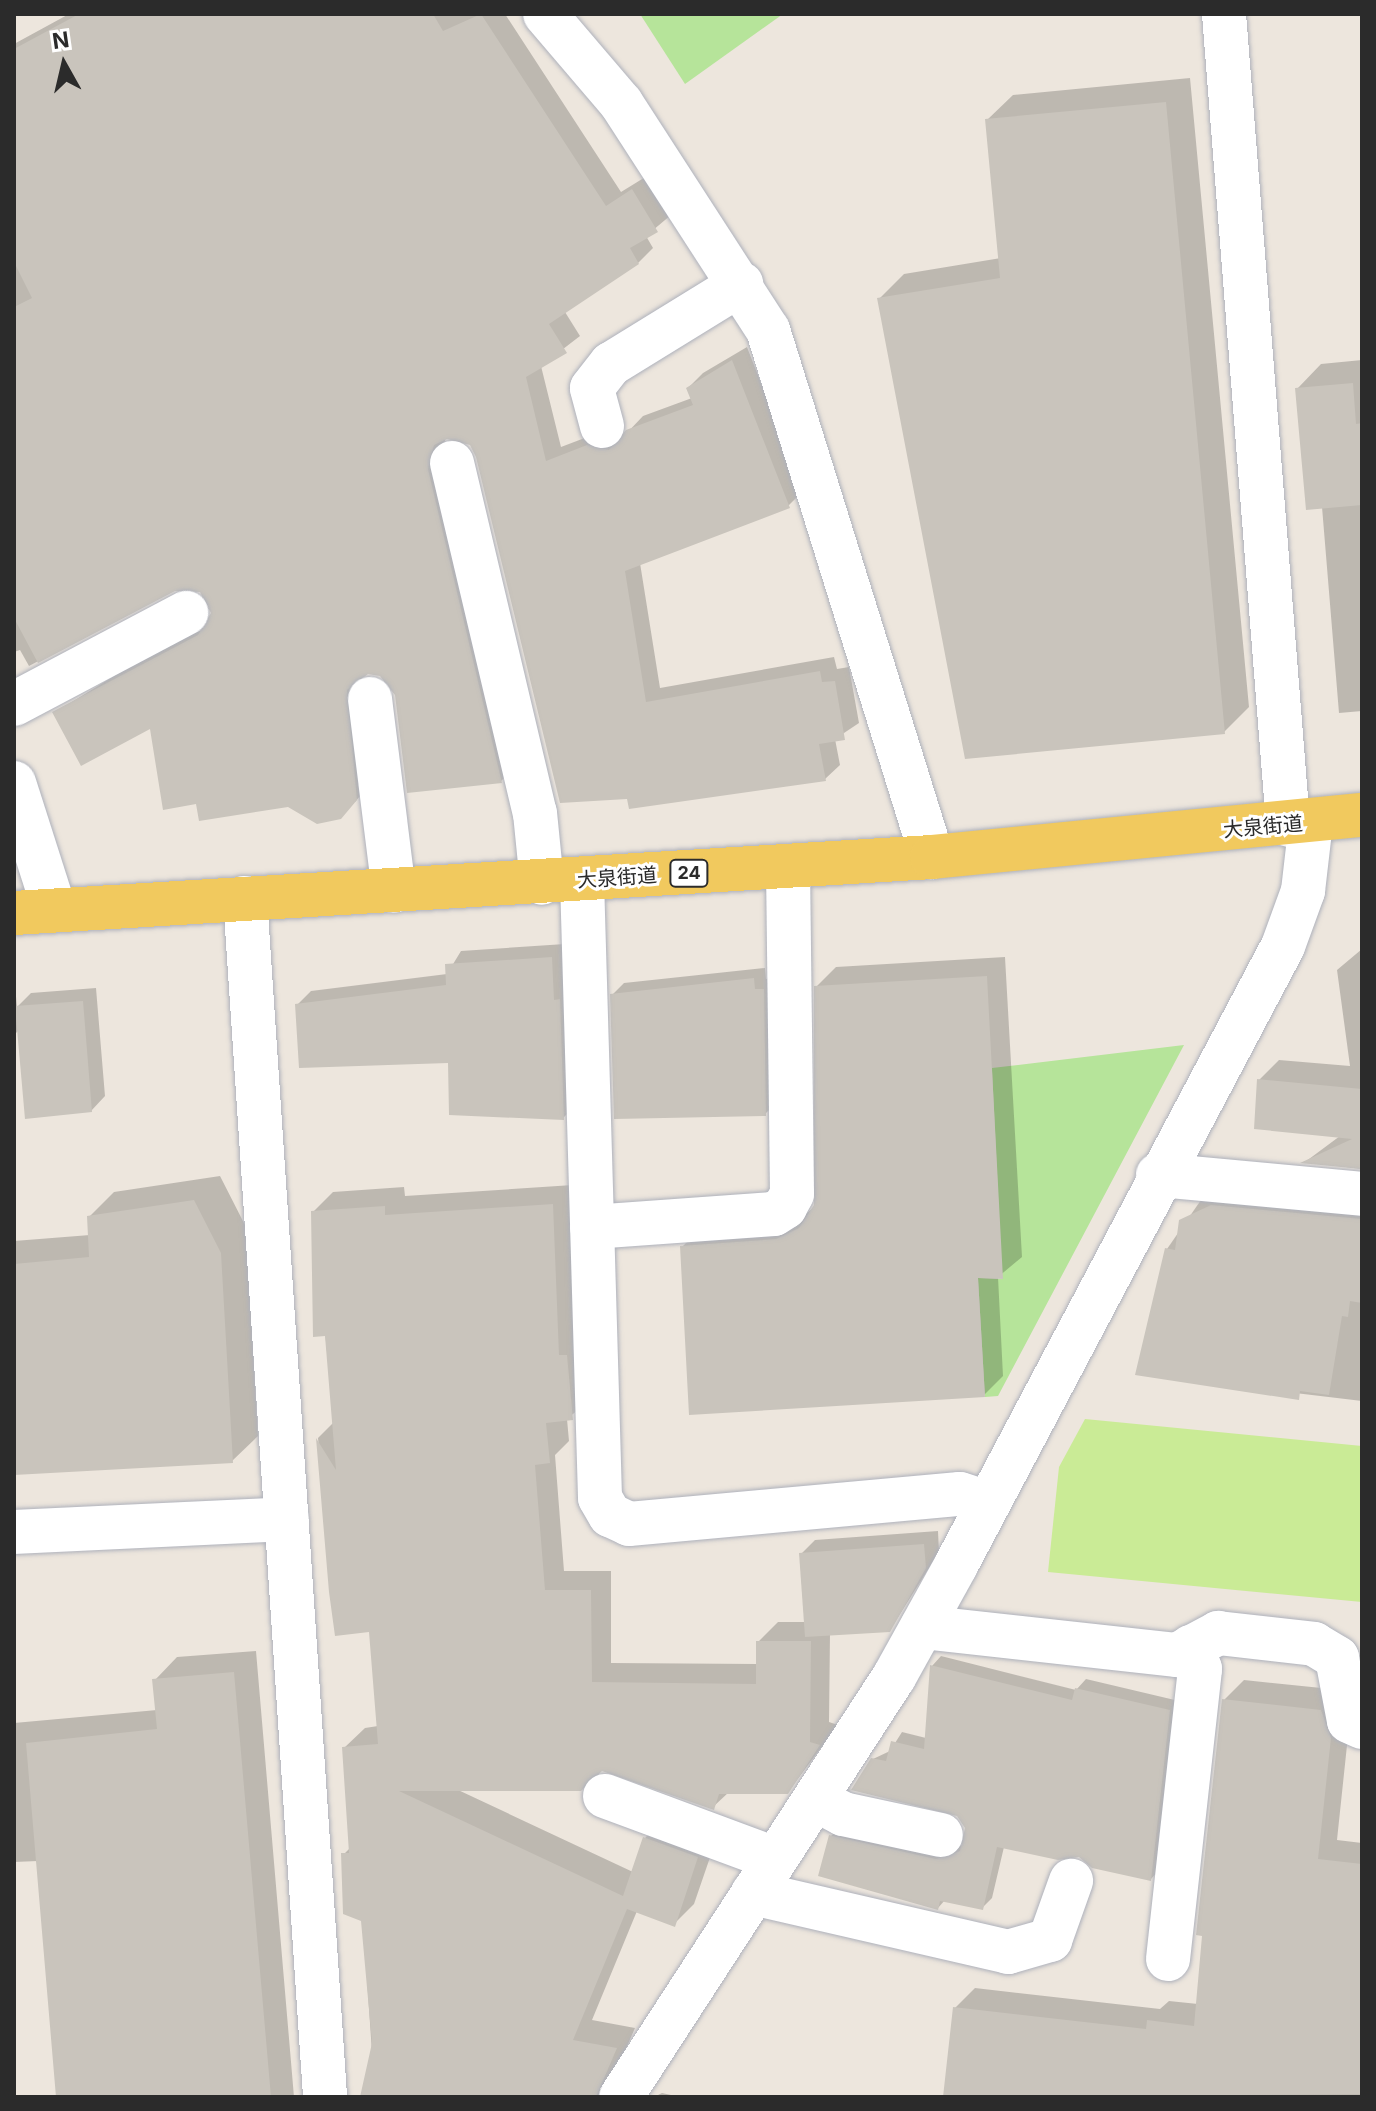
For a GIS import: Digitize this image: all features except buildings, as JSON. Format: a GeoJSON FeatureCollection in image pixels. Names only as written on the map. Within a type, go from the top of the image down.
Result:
{"type":"FeatureCollection","features":[{"type":"Feature","properties":{"kind":"main road","name":"大泉街道"},"geometry":{"type":"LineString","coordinates":[[34,911],[932,857],[1362,815]]}},
{"type":"Feature","properties":{"kind":"street"},"geometry":{"type":"LineString","coordinates":[[545,14],[621,103],[741,284],[778,355],[932,857]]}},
{"type":"Feature","properties":{"kind":"street"},"geometry":{"type":"LineString","coordinates":[[621,2097],[815,1799],[922,1627],[984,1502],[1283,946],[1303,891],[1300,823],[1224,14]]}},
{"type":"Feature","properties":{"kind":"street"},"geometry":{"type":"LineString","coordinates":[[602,426],[592,388],[611,364],[741,284]]}},
{"type":"Feature","properties":{"kind":"street"},"geometry":{"type":"LineString","coordinates":[[452,463],[535,813],[562,881],[592,1227],[600,1498],[610,1515],[629,1524],[960,1494],[984,1502]]}},
{"type":"Feature","properties":{"kind":"street"},"geometry":{"type":"LineString","coordinates":[[14,704],[186,613]]}},
{"type":"Feature","properties":{"kind":"street"},"geometry":{"type":"LineString","coordinates":[[370,699],[394,891]]}},
{"type":"Feature","properties":{"kind":"street"},"geometry":{"type":"LineString","coordinates":[[14,783],[34,911]]}},
{"type":"Feature","properties":{"kind":"street"},"geometry":{"type":"LineString","coordinates":[[592,1227],[774,1214],[785,1207],[792,1194],[788,867]]}},
{"type":"Feature","properties":{"kind":"street"},"geometry":{"type":"LineString","coordinates":[[245,898],[325,2097]]}},
{"type":"Feature","properties":{"kind":"street"},"geometry":{"type":"LineString","coordinates":[[1158,1175],[1362,1194]]}},
{"type":"Feature","properties":{"kind":"street"},"geometry":{"type":"LineString","coordinates":[[14,1532],[287,1519]]}},
{"type":"Feature","properties":{"kind":"street"},"geometry":{"type":"LineString","coordinates":[[922,1627],[1177,1655],[1218,1633],[1314,1644],[1337,1658],[1349,1721],[1362,1727]]}},
{"type":"Feature","properties":{"kind":"street"},"geometry":{"type":"LineString","coordinates":[[1168,1959],[1200,1669],[1191,1647]]}},
{"type":"Feature","properties":{"kind":"street"},"geometry":{"type":"LineString","coordinates":[[605,1796],[764,1876],[1008,1952],[1050,1940],[1071,1881]]}},
{"type":"Feature","properties":{"kind":"street"},"geometry":{"type":"LineString","coordinates":[[815,1799],[843,1814],[941,1835]]}},
{"type":"Feature","properties":{"kind":"green space"},"geometry":{"type":"Polygon","coordinates":[[[640,14],[783,14],[685,84],[640,14]]]}},
{"type":"Feature","properties":{"kind":"green space"},"geometry":{"type":"Polygon","coordinates":[[[1184,1045],[998,1396],[985,1397],[978,1278],[1002,1279],[992,1068],[1184,1045]]]}},
{"type":"Feature","properties":{"kind":"green space"},"geometry":{"type":"Polygon","coordinates":[[[1085,1419],[1362,1446],[1362,1602],[1048,1572],[1059,1467],[1085,1419]]]}}]}
